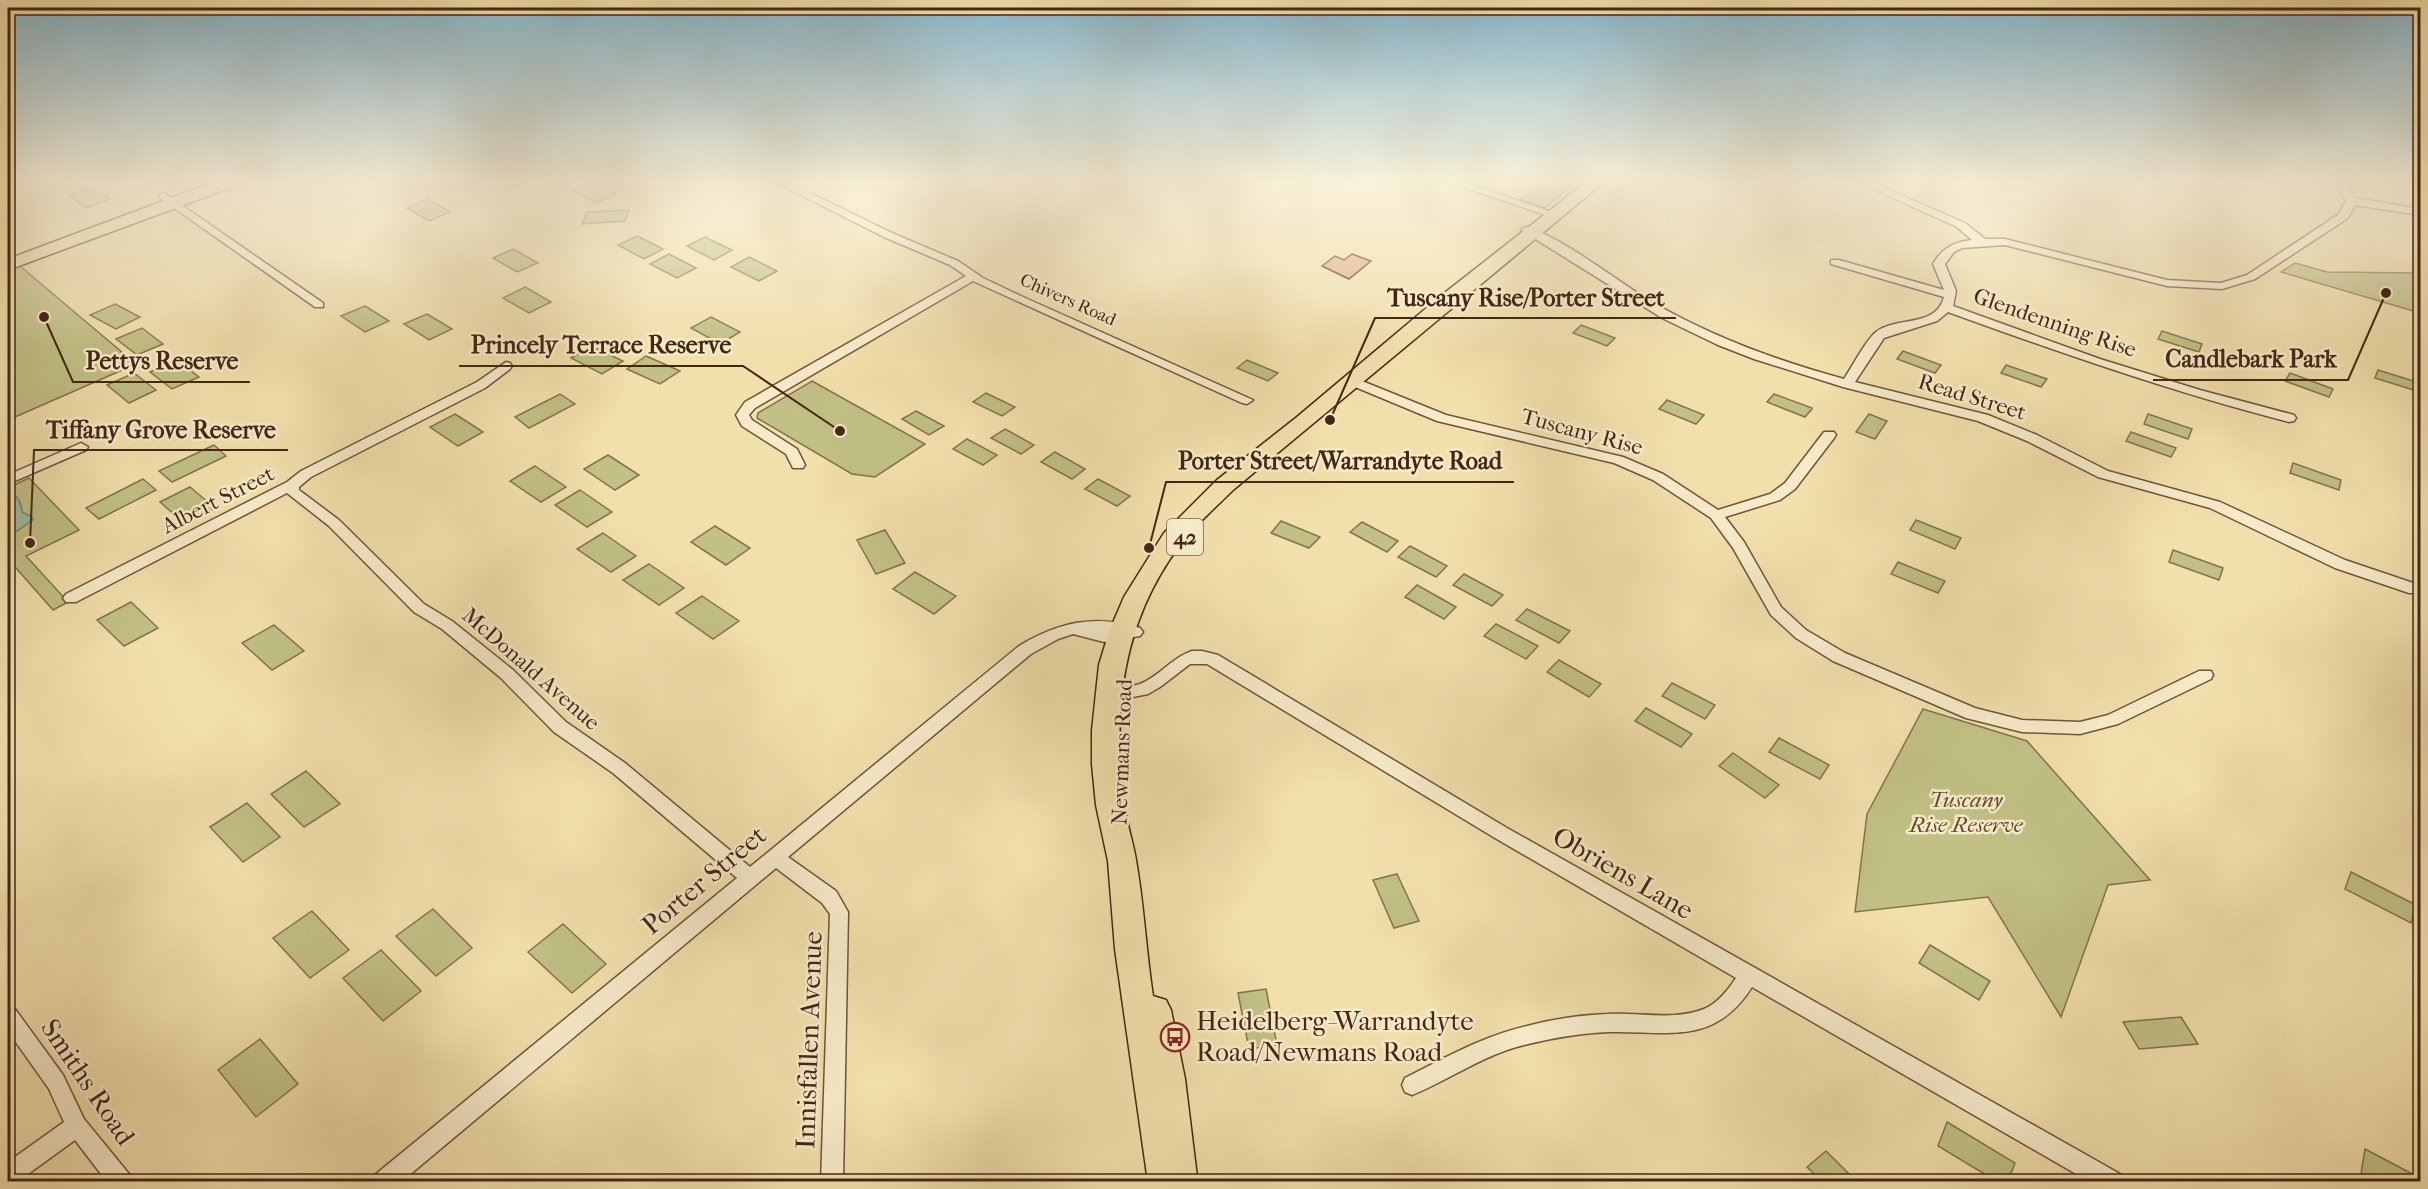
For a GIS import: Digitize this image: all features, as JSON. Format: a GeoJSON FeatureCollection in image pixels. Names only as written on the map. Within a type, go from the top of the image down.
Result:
{"type":"FeatureCollection","features":[{"type":"Feature","properties":{"kind":"main road"},"geometry":{"type":"LineString","coordinates":[[8,254],[57,237]]}},
{"type":"Feature","properties":{"kind":"main road"},"geometry":{"type":"LineString","coordinates":[[8,265],[76,237]]}},
{"type":"Feature","properties":{"kind":"main road","name":"42"},"geometry":{"type":"LineString","coordinates":[[1125,632],[1173,552],[1199,521],[1259,459],[1523,237]]}},
{"type":"Feature","properties":{"kind":"main road","name":"Newmans Road"},"geometry":{"type":"LineString","coordinates":[[1125,632],[1106,764],[1110,805],[1169,1078],[1180,1182]]}},
{"type":"Feature","properties":{"kind":"main road","name":"Newmans Road"},"geometry":{"type":"LineString","coordinates":[[1120,849],[1130,949],[1165,1182]]}},
{"type":"Feature","properties":{"kind":"street"},"geometry":{"type":"LineString","coordinates":[[223,237],[319,305]]}},
{"type":"Feature","properties":{"kind":"street","name":"Chivers Road"},"geometry":{"type":"LineString","coordinates":[[892,237],[954,263],[1019,299],[1247,400]]}},
{"type":"Feature","properties":{"kind":"street","name":"Read Street"},"geometry":{"type":"LineString","coordinates":[[1539,237],[1685,326],[1800,371],[1983,418],[2011,428],[2103,474],[2215,505],[2241,515],[2340,564],[2414,589]]}},
{"type":"Feature","properties":{"kind":"street"},"geometry":{"type":"LineString","coordinates":[[1976,237],[1982,242]]}},
{"type":"Feature","properties":{"kind":"street"},"geometry":{"type":"LineString","coordinates":[[1847,384],[1880,335],[1887,330],[1917,325],[1932,319],[1948,302],[1948,284],[1939,264],[1945,253],[1958,246],[1982,242],[2005,242],[2167,283],[2222,286],[2251,277],[2311,237]]}},
{"type":"Feature","properties":{"kind":"street","name":"Glendenning Rise"},"geometry":{"type":"LineString","coordinates":[[1835,262],[1948,302],[2096,362],[2195,393],[2289,418]]}},
{"type":"Feature","properties":{"kind":"street"},"geometry":{"type":"LineString","coordinates":[[798,465],[792,452],[747,423],[742,415],[750,405],[974,276]]}},
{"type":"Feature","properties":{"kind":"street","name":"Albert Street"},"geometry":{"type":"LineString","coordinates":[[71,598],[481,385],[506,366]]}},
{"type":"Feature","properties":{"kind":"street","name":"Tuscany Rise"},"geometry":{"type":"LineString","coordinates":[[1352,381],[1442,418],[1618,460],[1674,485],[1716,514],[1739,545],[1776,611],[1801,634],[1839,657],[1942,703],[1996,721],[2022,726],[2080,728],[2112,720],[2205,675]]}},
{"type":"Feature","properties":{"kind":"street"},"geometry":{"type":"LineString","coordinates":[[1716,514],[1775,497],[1790,486],[1829,435]]}},
{"type":"Feature","properties":{"kind":"street"},"geometry":{"type":"LineString","coordinates":[[8,480],[81,447]]}},
{"type":"Feature","properties":{"kind":"street","name":"McDonald Avenue"},"geometry":{"type":"LineString","coordinates":[[292,485],[292,491],[296,495],[334,523],[419,608],[447,625],[482,652],[515,681],[560,727],[619,768],[751,879]]}},
{"type":"Feature","properties":{"kind":"street","name":"Porter Street"},"geometry":{"type":"LineString","coordinates":[[384,1182],[1025,650],[1052,634],[1064,631],[1104,636],[1125,632]]}},
{"type":"Feature","properties":{"kind":"street","name":"Obriens Lane"},"geometry":{"type":"LineString","coordinates":[[1115,692],[1146,688],[1181,660],[1203,655],[1212,658],[1501,833],[2112,1182]]}},
{"type":"Feature","properties":{"kind":"street","name":"Innisfallen Avenue"},"geometry":{"type":"LineString","coordinates":[[776,858],[829,897],[839,912],[832,1182]]}},
{"type":"Feature","properties":{"kind":"street"},"geometry":{"type":"LineString","coordinates":[[1412,1085],[1479,1051],[1531,1035],[1607,1023],[1685,1022],[1706,1018],[1720,1012],[1731,1001],[1749,975]]}},
{"type":"Feature","properties":{"kind":"street","name":"Smiths Road"},"geometry":{"type":"LineString","coordinates":[[8,1015],[56,1083],[77,1126],[121,1182]]}},
{"type":"Feature","properties":{"kind":"street"},"geometry":{"type":"LineString","coordinates":[[8,1175],[77,1126]]}},
{"type":"Feature","properties":{"kind":"green space"},"geometry":{"type":"Polygon","coordinates":[[[634,237],[640,237],[663,249],[644,259],[618,245],[634,237]]]}},
{"type":"Feature","properties":{"kind":"green space"},"geometry":{"type":"Polygon","coordinates":[[[706,237],[732,250],[714,260],[687,246],[706,237]]]}},
{"type":"Feature","properties":{"kind":"green space"},"geometry":{"type":"Polygon","coordinates":[[[513,249],[538,263],[517,272],[493,258],[513,249]]]}},
{"type":"Feature","properties":{"kind":"green space"},"geometry":{"type":"Polygon","coordinates":[[[669,254],[696,268],[677,278],[650,264],[669,254]]]}},
{"type":"Feature","properties":{"kind":"green space"},"geometry":{"type":"Polygon","coordinates":[[[749,257],[777,271],[759,281],[731,267],[749,257]]]}},
{"type":"Feature","properties":{"kind":"green space"},"geometry":{"type":"Polygon","coordinates":[[[2295,263],[2327,272],[2420,273],[2420,313],[2281,272],[2295,263]]]}},
{"type":"Feature","properties":{"kind":"green space"},"geometry":{"type":"Polygon","coordinates":[[[20,266],[136,364],[8,420],[8,270],[20,266]]]}},
{"type":"Feature","properties":{"kind":"green space"},"geometry":{"type":"Polygon","coordinates":[[[525,287],[551,302],[529,313],[503,298],[525,287]]]}},
{"type":"Feature","properties":{"kind":"green space"},"geometry":{"type":"Polygon","coordinates":[[[115,304],[140,317],[116,329],[90,315],[115,304]]]}},
{"type":"Feature","properties":{"kind":"green space"},"geometry":{"type":"Polygon","coordinates":[[[365,306],[389,321],[365,332],[341,316],[365,306]]]}},
{"type":"Feature","properties":{"kind":"green space"},"geometry":{"type":"Polygon","coordinates":[[[427,314],[452,329],[429,340],[404,324],[427,314]]]}},
{"type":"Feature","properties":{"kind":"green space"},"geometry":{"type":"Polygon","coordinates":[[[711,317],[740,332],[720,344],[691,328],[711,317]]]}},
{"type":"Feature","properties":{"kind":"green space"},"geometry":{"type":"Polygon","coordinates":[[[1581,325],[1615,338],[1607,346],[1573,333],[1581,325]]]}},
{"type":"Feature","properties":{"kind":"green space"},"geometry":{"type":"Polygon","coordinates":[[[142,328],[163,344],[137,355],[116,339],[142,328]]]}},
{"type":"Feature","properties":{"kind":"green space"},"geometry":{"type":"Polygon","coordinates":[[[2162,331],[2202,344],[2199,352],[2158,339],[2162,331]]]}},
{"type":"Feature","properties":{"kind":"green space"},"geometry":{"type":"Polygon","coordinates":[[[591,346],[623,361],[602,374],[571,358],[591,346]]]}},
{"type":"Feature","properties":{"kind":"green space"},"geometry":{"type":"Polygon","coordinates":[[[1903,351],[1941,365],[1935,373],[1897,359],[1903,351]]]}},
{"type":"Feature","properties":{"kind":"green space"},"geometry":{"type":"Polygon","coordinates":[[[646,356],[680,371],[660,384],[627,369],[646,356]]]}},
{"type":"Feature","properties":{"kind":"green space"},"geometry":{"type":"Polygon","coordinates":[[[177,360],[199,377],[172,389],[150,372],[177,360]]]}},
{"type":"Feature","properties":{"kind":"green space"},"geometry":{"type":"Polygon","coordinates":[[[1247,360],[1278,373],[1268,381],[1237,368],[1247,360]]]}},
{"type":"Feature","properties":{"kind":"green space"},"geometry":{"type":"Polygon","coordinates":[[[2006,365],[2047,379],[2041,387],[2001,373],[2006,365]]]}},
{"type":"Feature","properties":{"kind":"green space"},"geometry":{"type":"Polygon","coordinates":[[[2378,370],[2420,383],[2420,392],[2375,378],[2378,370]]]}},
{"type":"Feature","properties":{"kind":"green space"},"geometry":{"type":"Polygon","coordinates":[[[134,373],[156,390],[129,403],[107,385],[134,373]]]}},
{"type":"Feature","properties":{"kind":"green space"},"geometry":{"type":"Polygon","coordinates":[[[2290,373],[2333,389],[2329,397],[2285,381],[2290,373]]]}},
{"type":"Feature","properties":{"kind":"green space"},"geometry":{"type":"Polygon","coordinates":[[[812,381],[925,444],[875,477],[852,474],[757,418],[758,413],[812,381]]]}},
{"type":"Feature","properties":{"kind":"green space"},"geometry":{"type":"Polygon","coordinates":[[[986,393],[1015,407],[1002,416],[973,402],[986,393]]]}},
{"type":"Feature","properties":{"kind":"green space"},"geometry":{"type":"Polygon","coordinates":[[[560,394],[575,404],[529,428],[515,417],[560,394]]]}},
{"type":"Feature","properties":{"kind":"green space"},"geometry":{"type":"Polygon","coordinates":[[[1774,394],[1812,409],[1805,417],[1767,402],[1774,394]]]}},
{"type":"Feature","properties":{"kind":"green space"},"geometry":{"type":"Polygon","coordinates":[[[1667,400],[1704,415],[1696,424],[1659,409],[1667,400]]]}},
{"type":"Feature","properties":{"kind":"green space"},"geometry":{"type":"Polygon","coordinates":[[[916,411],[944,426],[929,435],[902,419],[916,411]]]}},
{"type":"Feature","properties":{"kind":"green space"},"geometry":{"type":"Polygon","coordinates":[[[455,414],[483,432],[458,446],[430,427],[455,414]]]}},
{"type":"Feature","properties":{"kind":"green space"},"geometry":{"type":"Polygon","coordinates":[[[1869,414],[1887,421],[1875,439],[1856,432],[1869,414]]]}},
{"type":"Feature","properties":{"kind":"green space"},"geometry":{"type":"Polygon","coordinates":[[[2148,414],[2192,429],[2188,439],[2144,424],[2148,414]]]}},
{"type":"Feature","properties":{"kind":"green space"},"geometry":{"type":"Polygon","coordinates":[[[1005,429],[1034,445],[1021,454],[991,438],[1005,429]]]}},
{"type":"Feature","properties":{"kind":"green space"},"geometry":{"type":"Polygon","coordinates":[[[2131,432],[2176,448],[2171,457],[2126,441],[2131,432]]]}},
{"type":"Feature","properties":{"kind":"green space"},"geometry":{"type":"Polygon","coordinates":[[[967,439],[997,455],[983,465],[953,449],[967,439]]]}},
{"type":"Feature","properties":{"kind":"green space"},"geometry":{"type":"Polygon","coordinates":[[[214,445],[226,456],[172,482],[159,471],[214,445]]]}},
{"type":"Feature","properties":{"kind":"green space"},"geometry":{"type":"Polygon","coordinates":[[[1055,452],[1085,469],[1072,479],[1041,462],[1055,452]]]}},
{"type":"Feature","properties":{"kind":"green space"},"geometry":{"type":"Polygon","coordinates":[[[608,455],[639,475],[615,490],[584,469],[608,455]]]}},
{"type":"Feature","properties":{"kind":"green space"},"geometry":{"type":"Polygon","coordinates":[[[2293,463],[2341,480],[2339,490],[2290,473],[2293,463]]]}},
{"type":"Feature","properties":{"kind":"green space"},"geometry":{"type":"Polygon","coordinates":[[[535,466],[566,487],[541,502],[510,481],[535,466]]]}},
{"type":"Feature","properties":{"kind":"green space"},"geometry":{"type":"Polygon","coordinates":[[[29,478],[79,530],[26,556],[68,602],[53,610],[8,559],[8,488],[29,478]]]}},
{"type":"Feature","properties":{"kind":"green space"},"geometry":{"type":"Polygon","coordinates":[[[143,479],[156,490],[99,519],[86,508],[143,479]]]}},
{"type":"Feature","properties":{"kind":"green space"},"geometry":{"type":"Polygon","coordinates":[[[1098,479],[1130,496],[1117,506],[1085,489],[1098,479]]]}},
{"type":"Feature","properties":{"kind":"green space"},"geometry":{"type":"Polygon","coordinates":[[[190,487],[215,508],[185,524],[160,502],[190,487]]]}},
{"type":"Feature","properties":{"kind":"green space"},"geometry":{"type":"Polygon","coordinates":[[[580,490],[612,512],[587,527],[555,505],[580,490]]]}},
{"type":"Feature","properties":{"kind":"green space"},"geometry":{"type":"Polygon","coordinates":[[[1916,520],[1961,538],[1955,549],[1910,530],[1916,520]]]}},
{"type":"Feature","properties":{"kind":"green space"},"geometry":{"type":"Polygon","coordinates":[[[1281,521],[1320,537],[1309,548],[1271,533],[1281,521]]]}},
{"type":"Feature","properties":{"kind":"green space"},"geometry":{"type":"Polygon","coordinates":[[[1362,522],[1398,541],[1387,552],[1350,532],[1362,522]]]}},
{"type":"Feature","properties":{"kind":"green space"},"geometry":{"type":"Polygon","coordinates":[[[715,526],[750,548],[726,565],[691,542],[715,526]]]}},
{"type":"Feature","properties":{"kind":"green space"},"geometry":{"type":"Polygon","coordinates":[[[885,530],[905,563],[876,574],[857,540],[885,530]]]}},
{"type":"Feature","properties":{"kind":"green space"},"geometry":{"type":"Polygon","coordinates":[[[603,533],[636,556],[611,572],[577,549],[603,533]]]}},
{"type":"Feature","properties":{"kind":"green space"},"geometry":{"type":"Polygon","coordinates":[[[1410,546],[1447,566],[1436,577],[1398,557],[1410,546]]]}},
{"type":"Feature","properties":{"kind":"green space"},"geometry":{"type":"Polygon","coordinates":[[[2173,550],[2223,568],[2219,580],[2169,562],[2173,550]]]}},
{"type":"Feature","properties":{"kind":"green space"},"geometry":{"type":"Polygon","coordinates":[[[1898,562],[1945,581],[1938,593],[1891,574],[1898,562]]]}},
{"type":"Feature","properties":{"kind":"green space"},"geometry":{"type":"Polygon","coordinates":[[[649,564],[684,588],[659,605],[623,580],[649,564]]]}},
{"type":"Feature","properties":{"kind":"green space"},"geometry":{"type":"Polygon","coordinates":[[[915,572],[956,596],[934,614],[893,589],[915,572]]]}},
{"type":"Feature","properties":{"kind":"green space"},"geometry":{"type":"Polygon","coordinates":[[[1464,574],[1503,595],[1492,606],[1453,585],[1464,574]]]}},
{"type":"Feature","properties":{"kind":"green space"},"geometry":{"type":"Polygon","coordinates":[[[1417,585],[1456,607],[1444,619],[1405,597],[1417,585]]]}},
{"type":"Feature","properties":{"kind":"green space"},"geometry":{"type":"Polygon","coordinates":[[[702,596],[739,621],[713,639],[676,613],[702,596]]]}},
{"type":"Feature","properties":{"kind":"green space"},"geometry":{"type":"Polygon","coordinates":[[[131,602],[158,628],[124,646],[97,620],[131,602]]]}},
{"type":"Feature","properties":{"kind":"green space"},"geometry":{"type":"Polygon","coordinates":[[[1527,609],[1570,631],[1559,643],[1516,620],[1527,609]]]}},
{"type":"Feature","properties":{"kind":"green space"},"geometry":{"type":"Polygon","coordinates":[[[1496,624],[1538,646],[1526,659],[1484,636],[1496,624]]]}},
{"type":"Feature","properties":{"kind":"green space"},"geometry":{"type":"Polygon","coordinates":[[[274,625],[304,651],[272,670],[242,643],[274,625]]]}},
{"type":"Feature","properties":{"kind":"green space"},"geometry":{"type":"Polygon","coordinates":[[[1559,660],[1601,684],[1589,697],[1547,672],[1559,660]]]}},
{"type":"Feature","properties":{"kind":"green space"},"geometry":{"type":"Polygon","coordinates":[[[1672,683],[1715,705],[1705,719],[1662,696],[1672,683]]]}},
{"type":"Feature","properties":{"kind":"green space"},"geometry":{"type":"Polygon","coordinates":[[[1646,708],[1692,734],[1681,747],[1635,721],[1646,708]]]}},
{"type":"Feature","properties":{"kind":"green space","name":"Tuscany Rise Reserve"},"geometry":{"type":"Polygon","coordinates":[[[1923,709],[2027,741],[2150,880],[2108,885],[2061,1017],[1988,897],[1855,912],[1867,814],[1923,709]]]}},
{"type":"Feature","properties":{"kind":"green space"},"geometry":{"type":"Polygon","coordinates":[[[1779,738],[1829,765],[1820,779],[1769,752],[1779,738]]]}},
{"type":"Feature","properties":{"kind":"green space"},"geometry":{"type":"Polygon","coordinates":[[[1733,753],[1779,785],[1765,798],[1719,766],[1733,753]]]}},
{"type":"Feature","properties":{"kind":"green space"},"geometry":{"type":"Polygon","coordinates":[[[306,771],[340,804],[304,827],[271,794],[306,771]]]}},
{"type":"Feature","properties":{"kind":"green space"},"geometry":{"type":"Polygon","coordinates":[[[247,803],[280,837],[243,862],[210,827],[247,803]]]}},
{"type":"Feature","properties":{"kind":"green space"},"geometry":{"type":"Polygon","coordinates":[[[2351,872],[2416,905],[2411,923],[2345,889],[2351,872]]]}},
{"type":"Feature","properties":{"kind":"green space"},"geometry":{"type":"Polygon","coordinates":[[[1397,874],[1419,921],[1394,928],[1373,880],[1397,874]]]}},
{"type":"Feature","properties":{"kind":"green space"},"geometry":{"type":"Polygon","coordinates":[[[433,909],[472,948],[436,976],[396,936],[433,909]]]}},
{"type":"Feature","properties":{"kind":"green space"},"geometry":{"type":"Polygon","coordinates":[[[312,911],[349,950],[310,978],[273,938],[312,911]]]}},
{"type":"Feature","properties":{"kind":"green space"},"geometry":{"type":"Polygon","coordinates":[[[563,924],[606,964],[572,993],[528,952],[563,924]]]}},
{"type":"Feature","properties":{"kind":"green space"},"geometry":{"type":"Polygon","coordinates":[[[1930,945],[1990,981],[1979,1000],[1919,963],[1930,945]]]}},
{"type":"Feature","properties":{"kind":"green space"},"geometry":{"type":"Polygon","coordinates":[[[381,950],[421,991],[383,1021],[343,978],[381,950]]]}},
{"type":"Feature","properties":{"kind":"green space"},"geometry":{"type":"Polygon","coordinates":[[[1266,989],[1277,1045],[1249,1049],[1238,993],[1266,989]]]}},
{"type":"Feature","properties":{"kind":"green space"},"geometry":{"type":"Polygon","coordinates":[[[2181,1017],[2198,1044],[2139,1049],[2123,1022],[2181,1017]]]}},
{"type":"Feature","properties":{"kind":"green space"},"geometry":{"type":"Polygon","coordinates":[[[260,1039],[298,1084],[256,1117],[218,1070],[260,1039]]]}},
{"type":"Feature","properties":{"kind":"green space"},"geometry":{"type":"Polygon","coordinates":[[[1947,1122],[2015,1163],[2008,1181],[1996,1181],[1938,1146],[1947,1122]]]}},
{"type":"Feature","properties":{"kind":"green space"},"geometry":{"type":"Polygon","coordinates":[[[2365,1149],[2420,1178],[2420,1181],[2376,1181],[2361,1174],[2365,1149]]]}},
{"type":"Feature","properties":{"kind":"green space"},"geometry":{"type":"Polygon","coordinates":[[[1826,1151],[1856,1181],[1821,1181],[1807,1167],[1826,1151]]]}},
{"type":"Feature","properties":{"kind":"shaded area"},"geometry":{"type":"Polygon","coordinates":[[[8,493],[17,498],[22,512],[32,517],[33,520],[8,537],[8,493]]]}},
{"type":"Feature","properties":{"kind":"building"},"geometry":{"type":"Polygon","coordinates":[[[1352,254],[1371,261],[1349,279],[1322,266],[1335,256],[1344,260],[1352,254]]]}},
{"type":"Feature","properties":{"kind":"place","name":"Candlebark Park"},"geometry":{"type":"Point","coordinates":[2386,293]}},
{"type":"Feature","properties":{"kind":"place","name":"Pettys Reserve"},"geometry":{"type":"Point","coordinates":[44,317]}},
{"type":"Feature","properties":{"kind":"place","name":"Tuscany Rise/Porter Street"},"geometry":{"type":"Point","coordinates":[1330,420]}},
{"type":"Feature","properties":{"kind":"place","name":"Princely Terrace Reserve"},"geometry":{"type":"Point","coordinates":[840,431]}},
{"type":"Feature","properties":{"kind":"place","name":"Tiffany Grove Reserve"},"geometry":{"type":"Point","coordinates":[30,543]}},
{"type":"Feature","properties":{"kind":"place","name":"Porter Street/Warrandyte Road"},"geometry":{"type":"Point","coordinates":[1149,548]}},
{"type":"Feature","properties":{"kind":"place","name":"Heidelberg-Warrandyte Road/Newmans Road"},"geometry":{"type":"Point","coordinates":[1175,1037]}}]}
